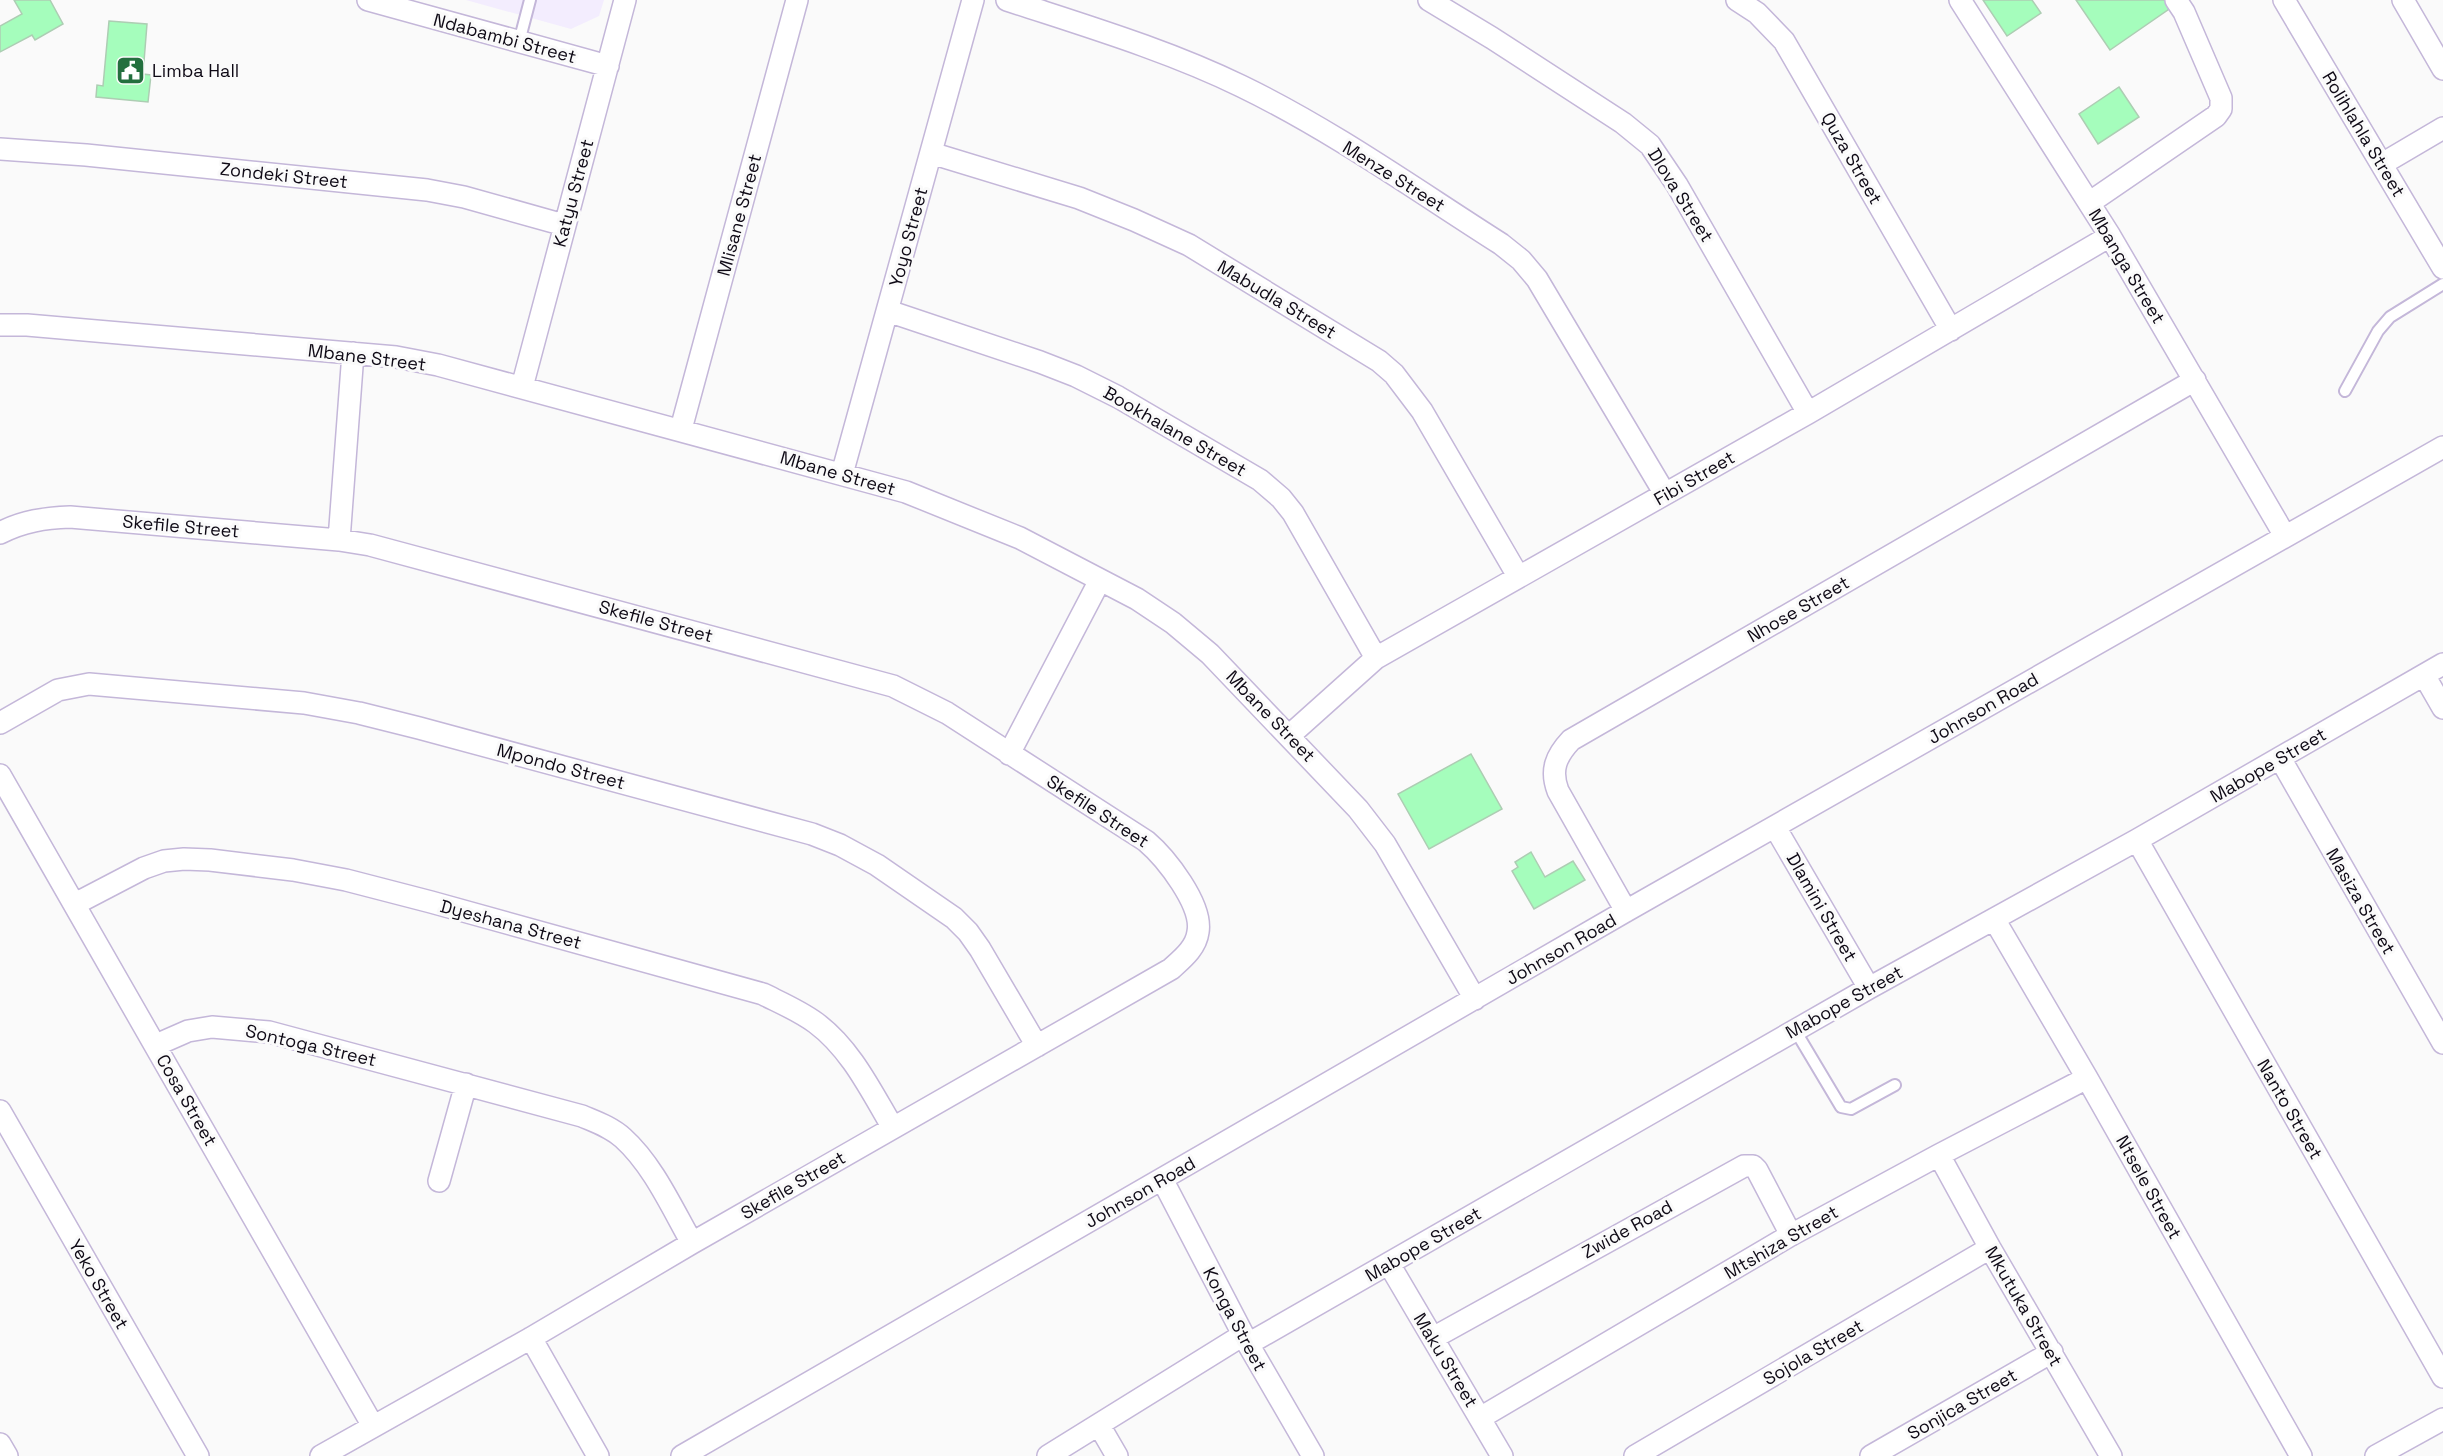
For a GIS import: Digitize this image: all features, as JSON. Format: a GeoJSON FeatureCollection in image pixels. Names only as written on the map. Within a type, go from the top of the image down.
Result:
{"type":"FeatureCollection","features":[{"type":"Feature","properties":{"kind":"street","name":"Ndabambi Street"},"geometry":{"type":"LineString","coordinates":[[368,0],[608,66]]}},
{"type":"Feature","properties":{"kind":"street","name":"Katyu Street"},"geometry":{"type":"LineString","coordinates":[[522,387],[626,0]]}},
{"type":"Feature","properties":{"kind":"street","name":"Mlisane Street"},"geometry":{"type":"LineString","coordinates":[[681,429],[797,0]]}},
{"type":"Feature","properties":{"kind":"street","name":"Yoyo Street"},"geometry":{"type":"LineString","coordinates":[[842,474],[973,0]]}},
{"type":"Feature","properties":{"kind":"street","name":"Menze Street"},"geometry":{"type":"LineString","coordinates":[[1007,0],[1140,44],[1240,86],[1290,112],[1501,244],[1521,260],[1537,279],[1665,494]]}},
{"type":"Feature","properties":{"kind":"street","name":"Dlova Street"},"geometry":{"type":"LineString","coordinates":[[1429,0],[1623,123],[1650,145],[1672,176],[1808,413]]}},
{"type":"Feature","properties":{"kind":"street","name":"Quza Street"},"geometry":{"type":"LineString","coordinates":[[1737,0],[1757,13],[1784,41],[1951,330]]}},
{"type":"Feature","properties":{"kind":"street","name":"Mbanga Street"},"geometry":{"type":"LineString","coordinates":[[1960,0],[2110,236],[2285,536]]}},
{"type":"Feature","properties":{"kind":"street"},"geometry":{"type":"LineString","coordinates":[[2089,203],[2216,116],[2221,109],[2221,98],[2184,12],[2176,0]]}},
{"type":"Feature","properties":{"kind":"street","name":"Rolihlahla Street"},"geometry":{"type":"LineString","coordinates":[[2284,0],[2443,268]]}},
{"type":"Feature","properties":{"kind":"street"},"geometry":{"type":"LineString","coordinates":[[2403,0],[2443,69]]}},
{"type":"Feature","properties":{"kind":"street"},"geometry":{"type":"LineString","coordinates":[[2382,164],[2443,128]]}},
{"type":"Feature","properties":{"kind":"street","name":"Zondeki Street"},"geometry":{"type":"LineString","coordinates":[[0,149],[86,155],[427,190],[464,197],[564,225]]}},
{"type":"Feature","properties":{"kind":"street","name":"Mabudla Street"},"geometry":{"type":"LineString","coordinates":[[931,153],[1079,198],[1189,245],[1379,361],[1395,374],[1422,411],[1518,576]]}},
{"type":"Feature","properties":{"kind":"street","name":"Fibi Street"},"geometry":{"type":"LineString","coordinates":[[1290,735],[1376,658],[1808,413],[2110,236]]}},
{"type":"Feature","properties":{"kind":"street","name":"Bookhalane Street"},"geometry":{"type":"LineString","coordinates":[[888,311],[1076,376],[1118,397],[1260,480],[1281,498],[1293,513],[1376,658]]}},
{"type":"Feature","properties":{"kind":"street","name":"Mbane Street"},"geometry":{"type":"LineString","coordinates":[[0,326],[27,325],[396,357],[681,429],[906,492],[1020,538],[1137,599],[1173,623],[1210,654],[1290,735],[1358,808],[1385,844],[1475,999]]}},
{"type":"Feature","properties":{"kind":"street"},"geometry":{"type":"LineString","coordinates":[[339,540],[352,353]]}},
{"type":"Feature","properties":{"kind":"street","name":"Nhose Street"},"geometry":{"type":"LineString","coordinates":[[1626,911],[1558,791],[1553,778],[1554,765],[1560,752],[1571,740],[2195,380]]}},
{"type":"Feature","properties":{"kind":"street","name":"Johnson Road"},"geometry":{"type":"LineString","coordinates":[[682,1456],[1626,911],[2443,447]]}},
{"type":"Feature","properties":{"kind":"street","name":"Skefile Street"},"geometry":{"type":"LineString","coordinates":[[0,533],[27,521],[70,517],[339,540],[426,559],[893,686],[947,713],[1146,841],[1158,851],[1171,868],[1198,918],[1198,933],[1194,945],[1171,969],[692,1243],[531,1338],[321,1456]]}},
{"type":"Feature","properties":{"kind":"street"},"geometry":{"type":"LineString","coordinates":[[1009,754],[1100,580]]}},
{"type":"Feature","properties":{"kind":"street","name":"Mabope Street"},"geometry":{"type":"LineString","coordinates":[[1048,1456],[1246,1340],[1389,1264],[1795,1030],[2138,840],[2443,664]]}},
{"type":"Feature","properties":{"kind":"street"},"geometry":{"type":"LineString","coordinates":[[2424,675],[2443,708]]}},
{"type":"Feature","properties":{"kind":"street","name":"Mpondo Street"},"geometry":{"type":"LineString","coordinates":[[0,723],[58,690],[89,684],[304,703],[359,713],[419,728],[812,834],[840,845],[877,865],[954,918],[969,932],[1037,1046]]}},
{"type":"Feature","properties":{"kind":"street","name":"Masiza Street"},"geometry":{"type":"LineString","coordinates":[[2280,758],[2443,1043]]}},
{"type":"Feature","properties":{"kind":"street","name":"Cosa Street"},"geometry":{"type":"LineString","coordinates":[[0,775],[373,1426]]}},
{"type":"Feature","properties":{"kind":"street","name":"Dlamini Street"},"geometry":{"type":"LineString","coordinates":[[1775,827],[1869,988]]}},
{"type":"Feature","properties":{"kind":"street","name":"Nanto Street"},"geometry":{"type":"LineString","coordinates":[[2138,840],[2443,1377]]}},
{"type":"Feature","properties":{"kind":"street","name":"Dyeshana Street"},"geometry":{"type":"LineString","coordinates":[[75,904],[144,868],[164,861],[184,858],[293,870],[346,880],[442,905],[763,994],[816,1022],[835,1039],[852,1061],[893,1128]]}},
{"type":"Feature","properties":{"kind":"street","name":"Ntsele Street"},"geometry":{"type":"LineString","coordinates":[[1994,920],[2087,1078],[2301,1456]]}},
{"type":"Feature","properties":{"kind":"street","name":"Sontoga Street"},"geometry":{"type":"LineString","coordinates":[[156,1045],[188,1031],[212,1027],[269,1032],[582,1116],[605,1125],[622,1136],[650,1171],[692,1243]]}},
{"type":"Feature","properties":{"kind":"street","name":"Mtshiza Street"},"geometry":{"type":"LineString","coordinates":[[1480,1418],[1791,1235],[2087,1078]]}},
{"type":"Feature","properties":{"kind":"street"},"geometry":{"type":"LineString","coordinates":[[439,1181],[466,1084]]}},
{"type":"Feature","properties":{"kind":"street","name":"Yeko Street"},"geometry":{"type":"LineString","coordinates":[[0,1111],[198,1456]]}},
{"type":"Feature","properties":{"kind":"street","name":"Mkutuka Street"},"geometry":{"type":"LineString","coordinates":[[1939,1155],[1990,1248],[2111,1456]]}},
{"type":"Feature","properties":{"kind":"street","name":"Zwide Road"},"geometry":{"type":"LineString","coordinates":[[1434,1338],[1744,1166],[1754,1166],[1758,1170],[1791,1235]]}},
{"type":"Feature","properties":{"kind":"street","name":"Konga Street"},"geometry":{"type":"LineString","coordinates":[[1162,1179],[1246,1340],[1312,1456]]}},
{"type":"Feature","properties":{"kind":"street","name":"Sojola Street"},"geometry":{"type":"LineString","coordinates":[[1635,1456],[1990,1248]]}},
{"type":"Feature","properties":{"kind":"street","name":"Maku Street"},"geometry":{"type":"LineString","coordinates":[[1389,1264],[1502,1456]]}},
{"type":"Feature","properties":{"kind":"street"},"geometry":{"type":"LineString","coordinates":[[531,1338],[598,1456]]}},
{"type":"Feature","properties":{"kind":"street","name":"Sonjica Street"},"geometry":{"type":"LineString","coordinates":[[1871,1456],[2052,1352]]}},
{"type":"Feature","properties":{"kind":"street"},"geometry":{"type":"LineString","coordinates":[[2376,1456],[2443,1419]]}},
{"type":"Feature","properties":{"kind":"street"},"geometry":{"type":"LineString","coordinates":[[1099,1425],[1117,1456]]}},
{"type":"Feature","properties":{"kind":"street"},"geometry":{"type":"LineString","coordinates":[[0,1444],[7,1456]]}},
{"type":"Feature","properties":{"kind":"lane"},"geometry":{"type":"LineString","coordinates":[[519,42],[530,0]]}},
{"type":"Feature","properties":{"kind":"lane"},"geometry":{"type":"LineString","coordinates":[[2345,391],[2378,332],[2390,317],[2398,309],[2443,284]]}},
{"type":"Feature","properties":{"kind":"lane"},"geometry":{"type":"LineString","coordinates":[[1795,1030],[1841,1107],[1851,1109],[1895,1085]]}},
{"type":"Feature","properties":{"kind":"shaded area"},"geometry":{"type":"Polygon","coordinates":[[[466,0],[604,0],[599,16],[571,29],[466,0]]]}},
{"type":"Feature","properties":{"kind":"building"},"geometry":{"type":"Polygon","coordinates":[[[14,0],[50,0],[63,24],[35,40],[32,35],[0,52],[0,26],[22,14],[14,0]]]}},
{"type":"Feature","properties":{"kind":"building"},"geometry":{"type":"Polygon","coordinates":[[[1983,0],[2032,0],[2041,13],[2007,36],[1983,0]]]}},
{"type":"Feature","properties":{"kind":"building"},"geometry":{"type":"Polygon","coordinates":[[[2076,0],[2167,0],[2172,7],[2110,50],[2076,0]]]}},
{"type":"Feature","properties":{"kind":"building"},"geometry":{"type":"Polygon","coordinates":[[[109,21],[147,24],[143,74],[151,75],[148,102],[96,97],[97,85],[103,86],[109,21]]]}},
{"type":"Feature","properties":{"kind":"building"},"geometry":{"type":"Polygon","coordinates":[[[2119,87],[2139,117],[2098,144],[2079,114],[2119,87]]]}},
{"type":"Feature","properties":{"kind":"building"},"geometry":{"type":"Polygon","coordinates":[[[1471,754],[1502,809],[1429,849],[1398,794],[1471,754]]]}},
{"type":"Feature","properties":{"kind":"building"},"geometry":{"type":"Polygon","coordinates":[[[1531,852],[1545,877],[1573,861],[1585,880],[1534,909],[1512,871],[1518,867],[1515,862],[1531,852]]]}},
{"type":"Feature","properties":{"kind":"place","name":"Limba Hall"},"geometry":{"type":"Point","coordinates":[131,70]}}]}
